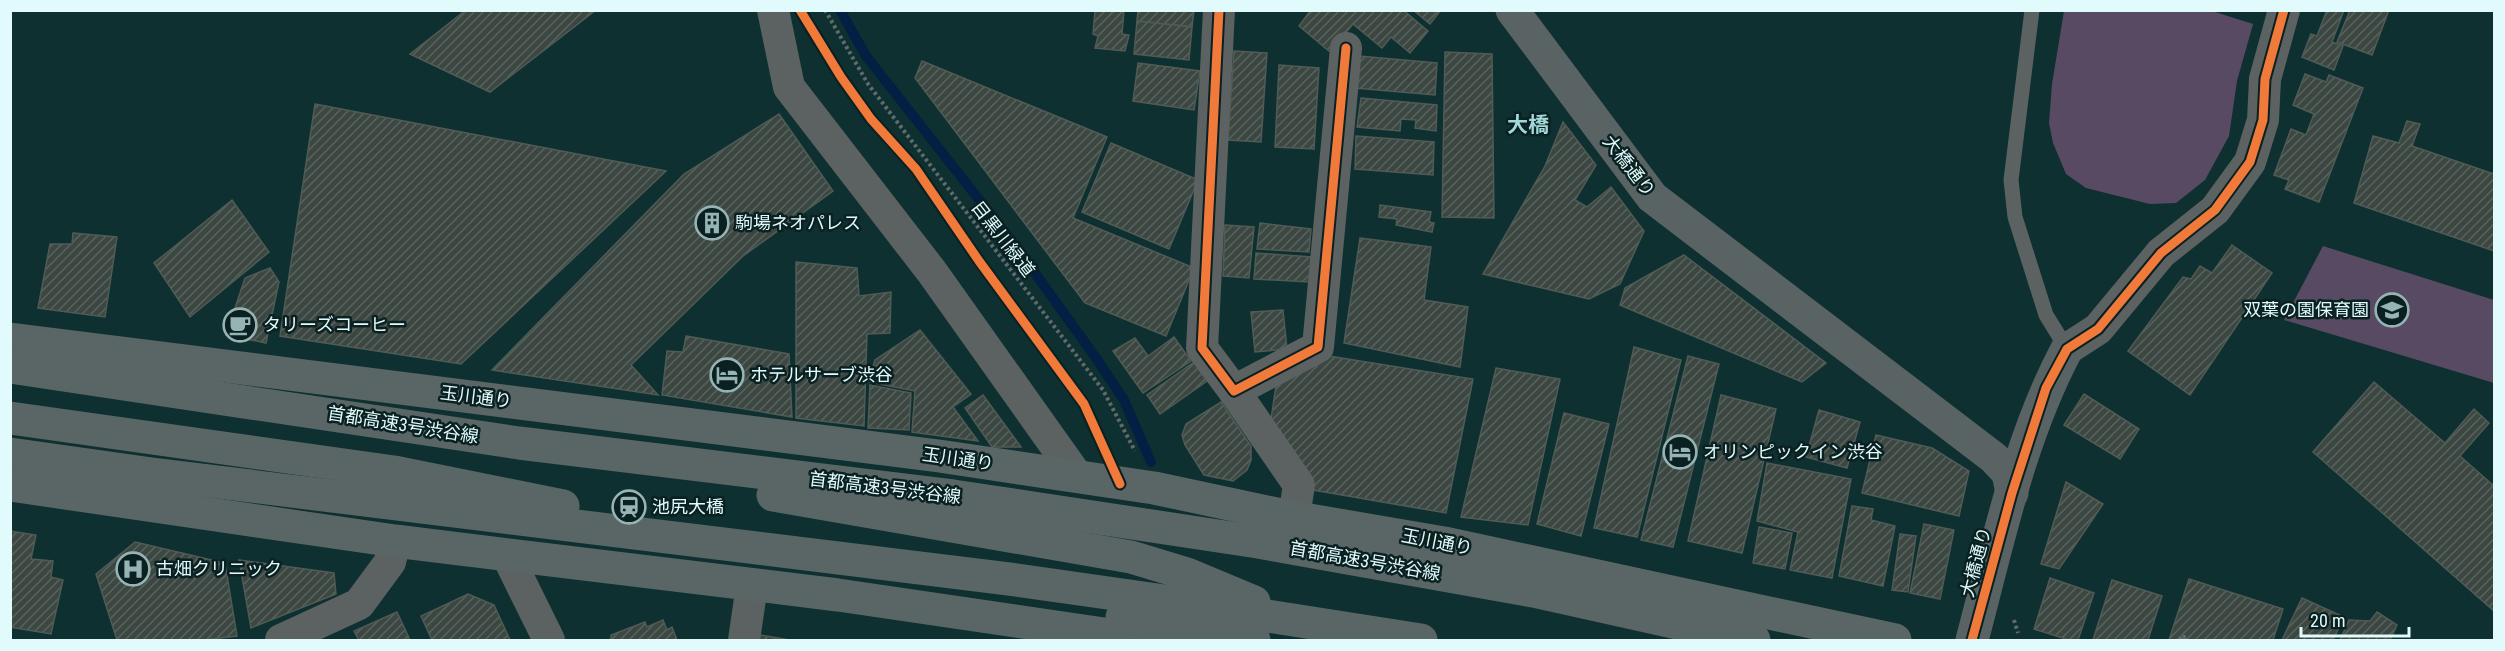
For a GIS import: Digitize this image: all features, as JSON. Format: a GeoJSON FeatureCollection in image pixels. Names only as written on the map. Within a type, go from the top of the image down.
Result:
{"type":"FeatureCollection","features":[{"type":"Feature","properties":{"kind":"highway","name":"玉川通り"},"geometry":{"type":"LineString","coordinates":[[11,339],[892,450],[1077,476],[1444,543],[1895,640]]}},
{"type":"Feature","properties":{"kind":"highway","name":"首都高速3号渋谷線"},"geometry":{"type":"LineString","coordinates":[[10,367],[519,443],[953,496],[1258,542],[1533,591],[1754,640]]}},
{"type":"Feature","properties":{"kind":"highway"},"geometry":{"type":"LineString","coordinates":[[10,418],[394,472],[555,504],[838,595]]}},
{"type":"Feature","properties":{"kind":"highway"},"geometry":{"type":"LineString","coordinates":[[519,443],[689,482],[951,524],[1131,557],[1187,574],[1248,599],[1328,640]]}},
{"type":"Feature","properties":{"kind":"highway"},"geometry":{"type":"LineString","coordinates":[[10,454],[152,474],[1033,583],[1421,640]]}},
{"type":"Feature","properties":{"kind":"highway"},"geometry":{"type":"LineString","coordinates":[[10,485],[395,541],[838,595],[1145,640]]}},
{"type":"Feature","properties":{"kind":"highway"},"geometry":{"type":"LineString","coordinates":[[770,551],[972,592],[1254,640]]}},
{"type":"Feature","properties":{"kind":"street"},"geometry":{"type":"LineString","coordinates":[[773,10],[789,87],[932,272],[1077,476]]}},
{"type":"Feature","properties":{"kind":"street"},"geometry":{"type":"LineString","coordinates":[[1219,10],[1202,348],[1299,485],[1294,517]]}},
{"type":"Feature","properties":{"kind":"street","name":"大橋通り"},"geometry":{"type":"LineString","coordinates":[[1512,10],[1652,197],[1987,452],[2008,473],[2012,493],[1972,640]]}},
{"type":"Feature","properties":{"kind":"street"},"geometry":{"type":"LineString","coordinates":[[2012,493],[2046,388],[2067,349],[2098,329],[2161,253],[2215,210],[2250,162],[2263,120],[2265,79],[2284,10]]}},
{"type":"Feature","properties":{"kind":"street"},"geometry":{"type":"LineString","coordinates":[[1234,391],[1318,347],[1346,48]]}},
{"type":"Feature","properties":{"kind":"street"},"geometry":{"type":"LineString","coordinates":[[10,328],[11,339]]}},
{"type":"Feature","properties":{"kind":"street"},"geometry":{"type":"LineString","coordinates":[[286,640],[359,604],[390,562],[395,541]]}},
{"type":"Feature","properties":{"kind":"street"},"geometry":{"type":"LineString","coordinates":[[507,555],[549,640]]}},
{"type":"Feature","properties":{"kind":"street"},"geometry":{"type":"LineString","coordinates":[[744,640],[752,585]]}},
{"type":"Feature","properties":{"kind":"lane"},"geometry":{"type":"LineString","coordinates":[[2032,10],[2011,180],[2015,217],[2046,315],[2067,349]]}},
{"type":"Feature","properties":{"kind":"path"},"geometry":{"type":"LineString","coordinates":[[2180,640],[2181,636],[2188,638],[2187,640]]}},
{"type":"Feature","properties":{"kind":"shaded area"},"geometry":{"type":"Polygon","coordinates":[[[2064,11],[2212,11],[2253,24],[2237,81],[2229,136],[2205,180],[2176,203],[2150,204],[2086,188],[2066,174],[2053,143],[2049,123],[2052,84],[2064,11]]]}},
{"type":"Feature","properties":{"kind":"shaded area"},"geometry":{"type":"Polygon","coordinates":[[[2323,246],[2494,300],[2494,383],[2284,320],[2323,246]]]}},
{"type":"Feature","properties":{"kind":"building"},"geometry":{"type":"Polygon","coordinates":[[[466,10],[596,10],[490,92],[410,54],[466,10]]]}},
{"type":"Feature","properties":{"kind":"building"},"geometry":{"type":"Polygon","coordinates":[[[1092,10],[1124,10],[1122,34],[1129,35],[1125,51],[1095,48],[1098,36],[1093,34],[1095,11],[1092,10]]]}},
{"type":"Feature","properties":{"kind":"building"},"geometry":{"type":"Polygon","coordinates":[[[1138,10],[1194,10],[1192,27],[1137,21],[1138,10]]]}},
{"type":"Feature","properties":{"kind":"building"},"geometry":{"type":"Polygon","coordinates":[[[1311,10],[1403,10],[1428,31],[1410,53],[1391,37],[1382,48],[1353,24],[1330,52],[1299,26],[1311,10]]]}},
{"type":"Feature","properties":{"kind":"building"},"geometry":{"type":"Polygon","coordinates":[[[1413,10],[1441,10],[1430,24],[1413,10]]]}},
{"type":"Feature","properties":{"kind":"building"},"geometry":{"type":"Polygon","coordinates":[[[2327,10],[2344,10],[2332,42],[2343,46],[2334,70],[2302,57],[2311,34],[2317,36],[2327,10]]]}},
{"type":"Feature","properties":{"kind":"building"},"geometry":{"type":"Polygon","coordinates":[[[2350,10],[2389,10],[2372,55],[2337,42],[2350,10]]]}},
{"type":"Feature","properties":{"kind":"building"},"geometry":{"type":"Polygon","coordinates":[[[1137,21],[1192,27],[1189,60],[1134,54],[1137,21]]]}},
{"type":"Feature","properties":{"kind":"building"},"geometry":{"type":"Polygon","coordinates":[[[1234,51],[1267,53],[1261,142],[1228,140],[1234,51]]]}},
{"type":"Feature","properties":{"kind":"building"},"geometry":{"type":"Polygon","coordinates":[[[1445,52],[1492,54],[1494,218],[1442,217],[1445,52]]]}},
{"type":"Feature","properties":{"kind":"building"},"geometry":{"type":"Polygon","coordinates":[[[1359,56],[1437,63],[1435,95],[1355,88],[1359,56]]]}},
{"type":"Feature","properties":{"kind":"building"},"geometry":{"type":"Polygon","coordinates":[[[922,61],[1107,137],[1073,218],[1194,268],[1166,336],[1085,303],[915,78],[922,61]]]}},
{"type":"Feature","properties":{"kind":"building"},"geometry":{"type":"Polygon","coordinates":[[[1138,63],[1200,71],[1194,110],[1133,101],[1138,63]]]}},
{"type":"Feature","properties":{"kind":"building"},"geometry":{"type":"Polygon","coordinates":[[[1279,65],[1319,68],[1314,149],[1275,147],[1279,65]]]}},
{"type":"Feature","properties":{"kind":"building"},"geometry":{"type":"Polygon","coordinates":[[[2305,74],[2326,82],[2329,75],[2363,88],[2319,202],[2285,189],[2289,180],[2274,175],[2291,129],[2306,135],[2314,114],[2293,105],[2305,74]]]}},
{"type":"Feature","properties":{"kind":"building"},"geometry":{"type":"Polygon","coordinates":[[[1361,98],[1437,105],[1436,131],[1415,128],[1416,120],[1401,119],[1400,131],[1357,127],[1361,98]]]}},
{"type":"Feature","properties":{"kind":"building"},"geometry":{"type":"Polygon","coordinates":[[[315,104],[666,171],[461,364],[280,336],[315,104]]]}},
{"type":"Feature","properties":{"kind":"building","name":"駒場ネオパレス"},"geometry":{"type":"Polygon","coordinates":[[[779,114],[833,191],[743,256],[631,365],[658,395],[492,370],[684,174],[779,114]]]}},
{"type":"Feature","properties":{"kind":"building"},"geometry":{"type":"Polygon","coordinates":[[[2407,121],[2420,124],[2412,146],[2494,174],[2494,251],[2354,203],[2373,136],[2399,143],[2407,121]]]}},
{"type":"Feature","properties":{"kind":"building"},"geometry":{"type":"Polygon","coordinates":[[[1563,122],[1596,165],[1575,200],[1587,207],[1611,187],[1644,231],[1620,284],[1589,299],[1483,274],[1545,166],[1563,122]]]}},
{"type":"Feature","properties":{"kind":"building"},"geometry":{"type":"Polygon","coordinates":[[[1356,136],[1434,142],[1433,175],[1355,169],[1356,136]]]}},
{"type":"Feature","properties":{"kind":"building"},"geometry":{"type":"Polygon","coordinates":[[[1111,143],[1198,180],[1169,249],[1082,212],[1111,143]]]}},
{"type":"Feature","properties":{"kind":"building"},"geometry":{"type":"Polygon","coordinates":[[[232,200],[269,252],[190,317],[154,263],[232,200]]]}},
{"type":"Feature","properties":{"kind":"building"},"geometry":{"type":"Polygon","coordinates":[[[1380,205],[1431,212],[1429,222],[1434,223],[1432,232],[1396,225],[1397,219],[1379,217],[1380,205]]]}},
{"type":"Feature","properties":{"kind":"building"},"geometry":{"type":"Polygon","coordinates":[[[1260,223],[1311,229],[1309,252],[1257,249],[1260,223]]]}},
{"type":"Feature","properties":{"kind":"building"},"geometry":{"type":"Polygon","coordinates":[[[1225,225],[1254,227],[1249,278],[1223,276],[1225,225]]]}},
{"type":"Feature","properties":{"kind":"building"},"geometry":{"type":"Polygon","coordinates":[[[73,233],[117,237],[105,317],[38,308],[50,244],[72,244],[73,233]]]}},
{"type":"Feature","properties":{"kind":"building"},"geometry":{"type":"Polygon","coordinates":[[[1360,238],[1431,247],[1424,300],[1468,307],[1460,367],[1344,343],[1360,238]]]}},
{"type":"Feature","properties":{"kind":"building"},"geometry":{"type":"Polygon","coordinates":[[[2232,245],[2272,273],[2190,395],[2128,351],[2183,277],[2191,279],[2200,266],[2212,273],[2232,245]]]}},
{"type":"Feature","properties":{"kind":"building"},"geometry":{"type":"Polygon","coordinates":[[[1256,253],[1312,257],[1309,282],[1254,279],[1256,253]]]}},
{"type":"Feature","properties":{"kind":"building"},"geometry":{"type":"Polygon","coordinates":[[[1684,255],[1826,363],[1802,382],[1620,305],[1625,288],[1684,255]]]}},
{"type":"Feature","properties":{"kind":"building"},"geometry":{"type":"Polygon","coordinates":[[[796,262],[857,268],[859,296],[891,292],[890,333],[867,334],[864,426],[796,418],[796,262]]]}},
{"type":"Feature","properties":{"kind":"building"},"geometry":{"type":"Polygon","coordinates":[[[270,268],[279,282],[266,343],[226,335],[245,278],[270,268]]]}},
{"type":"Feature","properties":{"kind":"building"},"geometry":{"type":"Polygon","coordinates":[[[1283,310],[1287,349],[1255,352],[1251,312],[1283,310]]]}},
{"type":"Feature","properties":{"kind":"building"},"geometry":{"type":"Polygon","coordinates":[[[920,330],[971,394],[953,407],[978,441],[912,432],[915,391],[869,382],[875,360],[920,330]]]}},
{"type":"Feature","properties":{"kind":"building","name":"ホテルサーブ渋谷"},"geometry":{"type":"Polygon","coordinates":[[[686,336],[789,354],[792,417],[662,395],[667,351],[683,352],[686,336]]]}},
{"type":"Feature","properties":{"kind":"building"},"geometry":{"type":"Polygon","coordinates":[[[1174,337],[1191,361],[1143,393],[1113,351],[1135,338],[1148,356],[1174,337]]]}},
{"type":"Feature","properties":{"kind":"building"},"geometry":{"type":"Polygon","coordinates":[[[1634,347],[1681,360],[1637,537],[1594,528],[1634,347]]]}},
{"type":"Feature","properties":{"kind":"building"},"geometry":{"type":"Polygon","coordinates":[[[1329,356],[1473,379],[1446,513],[1313,490],[1271,419],[1276,386],[1329,356]]]}},
{"type":"Feature","properties":{"kind":"building","name":"オリンピックイン渋谷"},"geometry":{"type":"Polygon","coordinates":[[[1688,356],[1719,364],[1673,547],[1641,540],[1688,356]]]}},
{"type":"Feature","properties":{"kind":"building"},"geometry":{"type":"Polygon","coordinates":[[[1194,362],[1207,381],[1160,414],[1147,395],[1194,362]]]}},
{"type":"Feature","properties":{"kind":"building"},"geometry":{"type":"Polygon","coordinates":[[[1496,368],[1560,379],[1528,525],[1461,517],[1496,368]]]}},
{"type":"Feature","properties":{"kind":"building"},"geometry":{"type":"Polygon","coordinates":[[[2374,382],[2445,443],[2474,409],[2489,423],[2460,456],[2494,486],[2494,611],[2313,452],[2374,382]]]}},
{"type":"Feature","properties":{"kind":"building"},"geometry":{"type":"Polygon","coordinates":[[[870,385],[911,393],[909,430],[868,428],[870,385]]]}},
{"type":"Feature","properties":{"kind":"building"},"geometry":{"type":"Polygon","coordinates":[[[2084,394],[2139,429],[2120,459],[2064,425],[2084,394]]]}},
{"type":"Feature","properties":{"kind":"building"},"geometry":{"type":"Polygon","coordinates":[[[983,395],[1021,447],[992,447],[965,408],[983,395]]]}},
{"type":"Feature","properties":{"kind":"building"},"geometry":{"type":"Polygon","coordinates":[[[1721,395],[1776,409],[1742,553],[1688,541],[1721,395]]]}},
{"type":"Feature","properties":{"kind":"building"},"geometry":{"type":"Polygon","coordinates":[[[1221,402],[1251,446],[1251,460],[1247,470],[1233,481],[1204,475],[1185,445],[1182,435],[1186,424],[1221,402]]]}},
{"type":"Feature","properties":{"kind":"building"},"geometry":{"type":"Polygon","coordinates":[[[1819,410],[1860,422],[1847,468],[1806,457],[1819,410]]]}},
{"type":"Feature","properties":{"kind":"building"},"geometry":{"type":"Polygon","coordinates":[[[1564,413],[1609,424],[1581,536],[1537,524],[1564,413]]]}},
{"type":"Feature","properties":{"kind":"building"},"geometry":{"type":"Polygon","coordinates":[[[1876,435],[1932,448],[1969,471],[1959,516],[1862,493],[1876,435]]]}},
{"type":"Feature","properties":{"kind":"building"},"geometry":{"type":"Polygon","coordinates":[[[1767,463],[1851,479],[1832,578],[1790,570],[1798,532],[1757,521],[1767,463]]]}},
{"type":"Feature","properties":{"kind":"building"},"geometry":{"type":"Polygon","coordinates":[[[2066,482],[2103,504],[2059,569],[2041,564],[2066,482]]]}},
{"type":"Feature","properties":{"kind":"building"},"geometry":{"type":"Polygon","coordinates":[[[1852,506],[1873,509],[1871,520],[1895,526],[1883,586],[1839,576],[1852,506]]]}},
{"type":"Feature","properties":{"kind":"building"},"geometry":{"type":"Polygon","coordinates":[[[1924,524],[1954,530],[1940,599],[1910,593],[1924,524]]]}},
{"type":"Feature","properties":{"kind":"building"},"geometry":{"type":"Polygon","coordinates":[[[1759,527],[1792,533],[1785,569],[1753,563],[1759,527]]]}},
{"type":"Feature","properties":{"kind":"building"},"geometry":{"type":"Polygon","coordinates":[[[10,531],[36,535],[31,559],[53,561],[51,577],[63,580],[51,634],[10,627],[10,531]]]}},
{"type":"Feature","properties":{"kind":"building"},"geometry":{"type":"Polygon","coordinates":[[[1900,534],[1916,536],[1908,592],[1892,590],[1900,534]]]}},
{"type":"Feature","properties":{"kind":"building"},"geometry":{"type":"Polygon","coordinates":[[[135,542],[225,563],[237,636],[203,640],[117,640],[96,574],[135,542]]]}},
{"type":"Feature","properties":{"kind":"building"},"geometry":{"type":"Polygon","coordinates":[[[239,560],[334,573],[336,594],[251,628],[239,560]]]}},
{"type":"Feature","properties":{"kind":"building"},"geometry":{"type":"Polygon","coordinates":[[[2050,578],[2094,593],[2078,640],[2069,640],[2034,629],[2050,578]]]}},
{"type":"Feature","properties":{"kind":"building"},"geometry":{"type":"Polygon","coordinates":[[[2189,579],[2283,609],[2273,640],[2169,640],[2189,579]]]}},
{"type":"Feature","properties":{"kind":"building"},"geometry":{"type":"Polygon","coordinates":[[[2112,580],[2162,596],[2148,640],[2093,640],[2112,580]]]}},
{"type":"Feature","properties":{"kind":"building"},"geometry":{"type":"Polygon","coordinates":[[[468,594],[494,605],[510,640],[432,640],[421,616],[468,594]]]}},
{"type":"Feature","properties":{"kind":"building"},"geometry":{"type":"Polygon","coordinates":[[[2302,598],[2344,617],[2333,640],[2282,640],[2302,598]]]}},
{"type":"Feature","properties":{"kind":"building"},"geometry":{"type":"Polygon","coordinates":[[[397,612],[410,640],[359,640],[354,631],[397,612]]]}},
{"type":"Feature","properties":{"kind":"building"},"geometry":{"type":"Polygon","coordinates":[[[2377,612],[2397,625],[2390,640],[2340,640],[2349,620],[2370,621],[2377,612]]]}},
{"type":"Feature","properties":{"kind":"building"},"geometry":{"type":"Polygon","coordinates":[[[663,620],[667,630],[672,627],[677,640],[608,640],[611,639],[611,635],[645,622],[647,627],[663,620]]]}},
{"type":"Feature","properties":{"kind":"building"},"geometry":{"type":"Polygon","coordinates":[[[760,635],[790,640],[759,640],[760,635]]]}},
{"type":"Feature","properties":{"kind":"waterway"},"geometry":{"type":"LineString","coordinates":[[840,10],[866,56],[1014,244],[1096,358],[1124,400],[1151,462]]}},
{"type":"Feature","properties":{"kind":"cycle path"},"geometry":{"type":"LineString","coordinates":[[800,10],[841,77],[871,119],[916,169],[979,261],[1084,404],[1120,484]]}},
{"type":"Feature","properties":{"kind":"cycle path"},"geometry":{"type":"LineString","coordinates":[[1219,10],[1202,348],[1234,391],[1318,347],[1346,48]]}},
{"type":"Feature","properties":{"kind":"cycle path"},"geometry":{"type":"LineString","coordinates":[[1972,640],[2012,493],[2046,388],[2067,349],[2098,329],[2161,253],[2215,210],[2250,162],[2263,120],[2265,79],[2284,10]]}},
{"type":"Feature","properties":{"kind":"place","name":"駒場ネオパレス"},"geometry":{"type":"Point","coordinates":[712,223]}},
{"type":"Feature","properties":{"kind":"place","name":"双葉の園保育園"},"geometry":{"type":"Point","coordinates":[2392,310]}},
{"type":"Feature","properties":{"kind":"place","name":"タリーズコーヒー"},"geometry":{"type":"Point","coordinates":[240,325]}},
{"type":"Feature","properties":{"kind":"place","name":"ホテルサーブ渋谷"},"geometry":{"type":"Point","coordinates":[727,375]}},
{"type":"Feature","properties":{"kind":"place","name":"オリンピックイン渋谷"},"geometry":{"type":"Point","coordinates":[1680,452]}},
{"type":"Feature","properties":{"kind":"place","name":"池尻大橋"},"geometry":{"type":"Point","coordinates":[629,507]}},
{"type":"Feature","properties":{"kind":"place","name":"古畑クリニック"},"geometry":{"type":"Point","coordinates":[133,569]}},
{"type":"Feature","properties":{"kind":"district","name":"大橋"},"geometry":{"type":"Point","coordinates":[1528,125]}}]}
